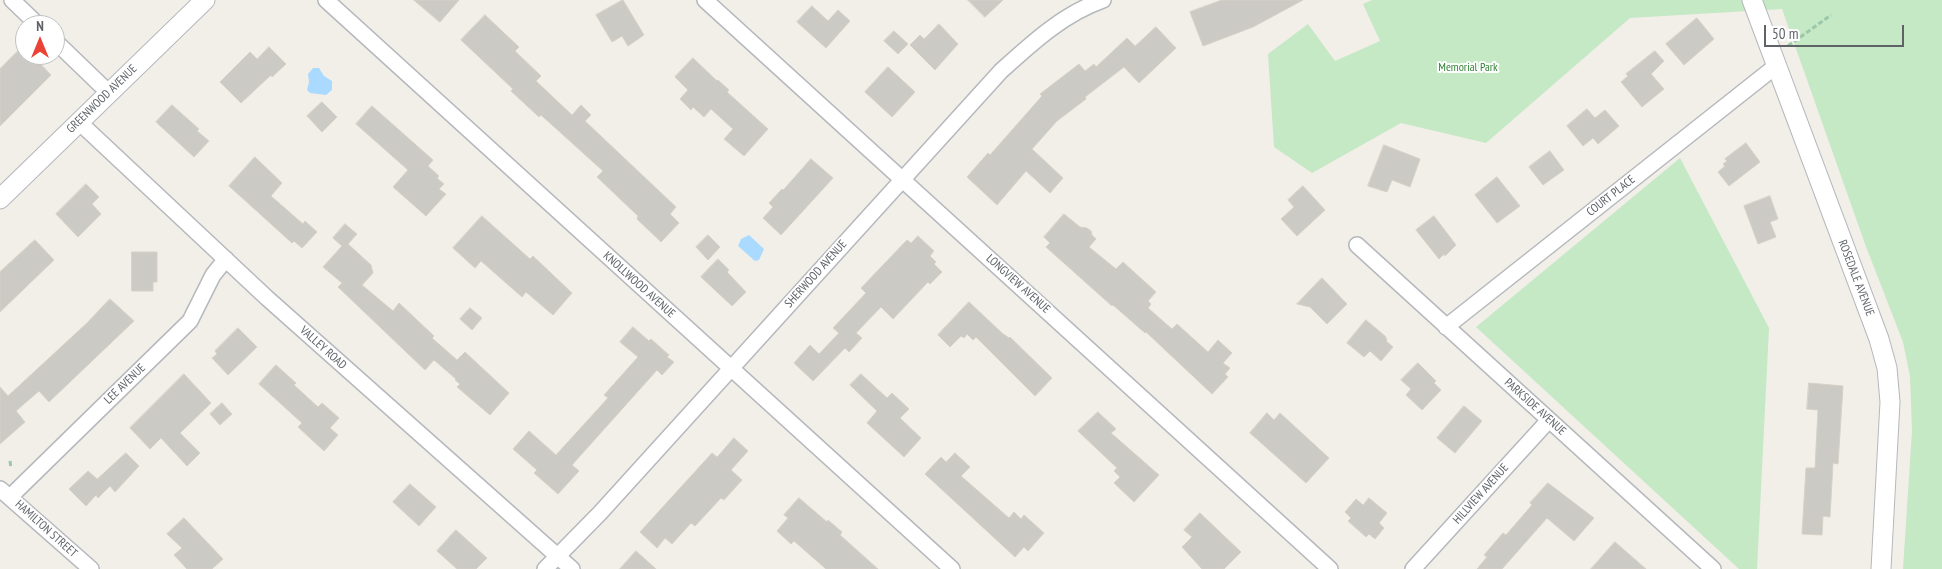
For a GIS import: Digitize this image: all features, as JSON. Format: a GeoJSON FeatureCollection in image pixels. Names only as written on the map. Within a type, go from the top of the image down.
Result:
{"type":"FeatureCollection","features":[{"type":"Feature","properties":{"kind":"street"},"geometry":{"type":"LineString","coordinates":[[12,0],[28,15]]}},
{"type":"Feature","properties":{"kind":"street","name":"GREENWOOD AVENUE"},"geometry":{"type":"LineString","coordinates":[[0,199],[205,0]]}},
{"type":"Feature","properties":{"kind":"street","name":"KNOLLWOOD AVENUE"},"geometry":{"type":"LineString","coordinates":[[326,0],[952,569]]}},
{"type":"Feature","properties":{"kind":"street","name":"LONGVIEW AVENUE"},"geometry":{"type":"LineString","coordinates":[[705,0],[1330,569]]}},
{"type":"Feature","properties":{"kind":"street","name":"SHERWOOD AVENUE"},"geometry":{"type":"LineString","coordinates":[[545,569],[607,506],[1001,71],[1038,37],[1066,17],[1103,0]]}},
{"type":"Feature","properties":{"kind":"street","name":"ROSEDALE AVENUE"},"geometry":{"type":"LineString","coordinates":[[1752,0],[1879,339],[1887,368],[1890,402],[1881,569]]}},
{"type":"Feature","properties":{"kind":"street"},"geometry":{"type":"LineString","coordinates":[[65,51],[109,93]]}},
{"type":"Feature","properties":{"kind":"street","name":"COURT PLACE"},"geometry":{"type":"LineString","coordinates":[[1446,326],[1774,61]]}},
{"type":"Feature","properties":{"kind":"street","name":"VALLEY ROAD"},"geometry":{"type":"LineString","coordinates":[[79,122],[226,259],[572,569]]}},
{"type":"Feature","properties":{"kind":"street","name":"PARKSIDE AVENUE"},"geometry":{"type":"LineString","coordinates":[[1357,245],[1713,569]]}},
{"type":"Feature","properties":{"kind":"street","name":"LEE AVENUE"},"geometry":{"type":"LineString","coordinates":[[5,493],[190,321],[213,275],[226,259]]}},
{"type":"Feature","properties":{"kind":"street","name":"HILLVIEW AVENUE"},"geometry":{"type":"LineString","coordinates":[[1413,569],[1548,420]]}},
{"type":"Feature","properties":{"kind":"street","name":"HAMILTON STREET"},"geometry":{"type":"LineString","coordinates":[[5,493],[91,569]]}},
{"type":"Feature","properties":{"kind":"path"},"geometry":{"type":"LineString","coordinates":[[1774,61],[1831,15]]}},
{"type":"Feature","properties":{"kind":"path"},"geometry":{"type":"LineString","coordinates":[[10,461],[11,468]]}},
{"type":"Feature","properties":{"kind":"green space","name":"Memorial Park"},"geometry":{"type":"Polygon","coordinates":[[[1372,0],[1942,0],[1942,569],[1903,569],[1912,431],[1910,376],[1903,342],[1865,244],[1782,9],[1630,18],[1486,143],[1401,123],[1312,173],[1274,147],[1268,54],[1308,24],[1335,61],[1380,41],[1363,4],[1372,0]]]}},
{"type":"Feature","properties":{"kind":"green space"},"geometry":{"type":"Polygon","coordinates":[[[1680,158],[1769,328],[1757,569],[1739,569],[1476,327],[1680,158]]]}},
{"type":"Feature","properties":{"kind":"water"},"geometry":{"type":"Polygon","coordinates":[[[313,68],[319,68],[324,76],[332,81],[332,90],[326,95],[310,93],[307,90],[308,74],[313,68]]]}},
{"type":"Feature","properties":{"kind":"water"},"geometry":{"type":"Polygon","coordinates":[[[749,235],[764,249],[759,260],[755,261],[738,246],[741,239],[749,235]]]}},
{"type":"Feature","properties":{"kind":"building"},"geometry":{"type":"Polygon","coordinates":[[[414,0],[459,0],[440,22],[414,0]]]}},
{"type":"Feature","properties":{"kind":"building"},"geometry":{"type":"Polygon","coordinates":[[[623,0],[644,35],[628,46],[622,36],[612,42],[596,15],[623,0]]]}},
{"type":"Feature","properties":{"kind":"building"},"geometry":{"type":"Polygon","coordinates":[[[968,0],[1003,0],[985,17],[968,0]]]}},
{"type":"Feature","properties":{"kind":"building"},"geometry":{"type":"Polygon","coordinates":[[[1222,0],[1303,0],[1253,27],[1203,46],[1190,12],[1222,0]]]}},
{"type":"Feature","properties":{"kind":"building"},"geometry":{"type":"Polygon","coordinates":[[[812,6],[828,21],[838,10],[850,21],[826,48],[797,22],[812,6]]]}},
{"type":"Feature","properties":{"kind":"building"},"geometry":{"type":"Polygon","coordinates":[[[485,15],[519,47],[515,51],[541,76],[536,81],[572,115],[581,105],[591,115],[585,121],[676,207],[670,214],[679,223],[661,242],[637,219],[638,216],[597,177],[603,171],[541,115],[539,117],[511,91],[513,89],[461,40],[485,15]]]}},
{"type":"Feature","properties":{"kind":"building"},"geometry":{"type":"Polygon","coordinates":[[[1697,18],[1714,39],[1684,65],[1666,44],[1697,18]]]}},
{"type":"Feature","properties":{"kind":"building"},"geometry":{"type":"Polygon","coordinates":[[[939,24],[958,44],[935,70],[910,45],[920,35],[924,39],[939,24]]]}},
{"type":"Feature","properties":{"kind":"building"},"geometry":{"type":"Polygon","coordinates":[[[1156,27],[1176,48],[1139,83],[1124,67],[1057,121],[1032,149],[1063,178],[1050,193],[1026,171],[997,205],[967,177],[988,153],[990,155],[1042,96],[1040,94],[1079,64],[1085,71],[1094,64],[1096,67],[1127,38],[1135,46],[1156,27]]]}},
{"type":"Feature","properties":{"kind":"building"},"geometry":{"type":"Polygon","coordinates":[[[894,31],[908,44],[898,54],[884,41],[894,31]]]}},
{"type":"Feature","properties":{"kind":"building"},"geometry":{"type":"Polygon","coordinates":[[[269,47],[286,64],[272,77],[271,75],[241,103],[220,82],[250,52],[257,59],[269,47]]]}},
{"type":"Feature","properties":{"kind":"building"},"geometry":{"type":"Polygon","coordinates":[[[1655,51],[1664,61],[1651,74],[1664,89],[1642,107],[1621,82],[1628,76],[1626,74],[1655,51]]]}},
{"type":"Feature","properties":{"kind":"building"},"geometry":{"type":"Polygon","coordinates":[[[15,54],[15,65],[42,65],[51,75],[0,126],[0,69],[15,54]]]}},
{"type":"Feature","properties":{"kind":"building"},"geometry":{"type":"Polygon","coordinates":[[[693,58],[729,90],[727,92],[768,129],[744,156],[724,139],[733,129],[711,109],[704,117],[693,107],[691,110],[680,99],[688,90],[675,77],[693,58]]]}},
{"type":"Feature","properties":{"kind":"building"},"geometry":{"type":"Polygon","coordinates":[[[888,67],[915,92],[892,117],[865,92],[888,67]]]}},
{"type":"Feature","properties":{"kind":"building"},"geometry":{"type":"Polygon","coordinates":[[[322,102],[337,117],[322,132],[307,116],[322,102]]]}},
{"type":"Feature","properties":{"kind":"building"},"geometry":{"type":"Polygon","coordinates":[[[172,105],[199,129],[197,131],[209,141],[194,157],[156,122],[172,105]]]}},
{"type":"Feature","properties":{"kind":"building"},"geometry":{"type":"Polygon","coordinates":[[[372,106],[433,160],[428,166],[439,176],[437,178],[444,184],[439,189],[446,194],[426,216],[393,187],[408,170],[356,124],[372,106]]]}},
{"type":"Feature","properties":{"kind":"building"},"geometry":{"type":"Polygon","coordinates":[[[1587,109],[1595,118],[1605,110],[1619,126],[1598,144],[1593,138],[1583,146],[1567,126],[1587,109]]]}},
{"type":"Feature","properties":{"kind":"building"},"geometry":{"type":"Polygon","coordinates":[[[1746,143],[1760,162],[1729,186],[1718,172],[1725,166],[1723,164],[1727,161],[1725,159],[1746,143]]]}},
{"type":"Feature","properties":{"kind":"building"},"geometry":{"type":"Polygon","coordinates":[[[1384,145],[1420,159],[1410,187],[1392,180],[1387,192],[1368,186],[1384,145]]]}},
{"type":"Feature","properties":{"kind":"building"},"geometry":{"type":"Polygon","coordinates":[[[1550,151],[1564,170],[1543,185],[1529,167],[1550,151]]]}},
{"type":"Feature","properties":{"kind":"building"},"geometry":{"type":"Polygon","coordinates":[[[255,157],[282,183],[271,196],[303,224],[305,221],[317,232],[302,248],[294,241],[292,243],[229,186],[255,157]]]}},
{"type":"Feature","properties":{"kind":"building"},"geometry":{"type":"Polygon","coordinates":[[[811,159],[833,178],[781,235],[763,218],[773,207],[769,203],[811,159]]]}},
{"type":"Feature","properties":{"kind":"building"},"geometry":{"type":"Polygon","coordinates":[[[1497,177],[1520,206],[1497,223],[1475,195],[1497,177]]]}},
{"type":"Feature","properties":{"kind":"building"},"geometry":{"type":"Polygon","coordinates":[[[86,184],[99,197],[92,204],[101,214],[78,237],[56,214],[86,184]]]}},
{"type":"Feature","properties":{"kind":"building"},"geometry":{"type":"Polygon","coordinates":[[[1303,186],[1325,210],[1297,236],[1281,219],[1294,207],[1288,200],[1303,186]]]}},
{"type":"Feature","properties":{"kind":"building"},"geometry":{"type":"Polygon","coordinates":[[[1770,196],[1778,219],[1770,222],[1776,237],[1758,244],[1744,206],[1770,196]]]}},
{"type":"Feature","properties":{"kind":"building"},"geometry":{"type":"Polygon","coordinates":[[[1064,214],[1080,227],[1091,231],[1096,239],[1089,247],[1116,269],[1123,262],[1156,292],[1148,301],[1151,304],[1148,308],[1172,329],[1177,324],[1208,352],[1218,340],[1232,353],[1223,363],[1230,368],[1225,374],[1228,377],[1212,394],[1146,332],[1112,306],[1046,247],[1050,243],[1044,237],[1064,214]]]}},
{"type":"Feature","properties":{"kind":"building"},"geometry":{"type":"Polygon","coordinates":[[[482,216],[530,259],[533,256],[572,293],[553,315],[526,292],[522,297],[481,261],[475,268],[453,248],[482,216]]]}},
{"type":"Feature","properties":{"kind":"building"},"geometry":{"type":"Polygon","coordinates":[[[1434,216],[1456,245],[1439,259],[1416,230],[1434,216]]]}},
{"type":"Feature","properties":{"kind":"building"},"geometry":{"type":"Polygon","coordinates":[[[345,224],[357,234],[348,244],[371,265],[373,273],[362,285],[393,311],[399,303],[434,336],[432,338],[457,360],[465,352],[509,393],[490,415],[457,387],[460,384],[456,379],[434,360],[425,370],[338,287],[342,283],[323,267],[342,246],[333,238],[345,224]]]}},
{"type":"Feature","properties":{"kind":"building"},"geometry":{"type":"Polygon","coordinates":[[[708,235],[720,247],[708,260],[696,247],[708,235]]]}},
{"type":"Feature","properties":{"kind":"building"},"geometry":{"type":"Polygon","coordinates":[[[918,236],[934,251],[930,256],[936,262],[934,264],[942,272],[930,284],[928,282],[893,319],[881,307],[856,333],[862,338],[849,352],[845,348],[813,381],[794,363],[810,345],[819,354],[839,333],[833,328],[866,293],[861,288],[907,240],[911,243],[918,236]]]}},
{"type":"Feature","properties":{"kind":"building"},"geometry":{"type":"Polygon","coordinates":[[[35,240],[54,260],[0,312],[0,272],[35,240]]]}},
{"type":"Feature","properties":{"kind":"building"},"geometry":{"type":"Polygon","coordinates":[[[132,252],[157,252],[157,282],[153,282],[153,291],[132,291],[132,252]]]}},
{"type":"Feature","properties":{"kind":"building"},"geometry":{"type":"Polygon","coordinates":[[[718,259],[729,270],[727,272],[746,292],[732,306],[701,277],[718,259]]]}},
{"type":"Feature","properties":{"kind":"building"},"geometry":{"type":"Polygon","coordinates":[[[1322,278],[1347,304],[1327,324],[1310,307],[1297,304],[1322,278]]]}},
{"type":"Feature","properties":{"kind":"building"},"geometry":{"type":"Polygon","coordinates":[[[110,299],[134,321],[49,402],[39,391],[16,411],[25,422],[0,444],[0,387],[8,396],[87,323],[110,299]]]}},
{"type":"Feature","properties":{"kind":"building"},"geometry":{"type":"Polygon","coordinates":[[[969,302],[1002,333],[1010,337],[1052,378],[1035,396],[976,337],[973,340],[967,334],[964,338],[961,336],[950,347],[938,335],[969,302]]]}},
{"type":"Feature","properties":{"kind":"building"},"geometry":{"type":"Polygon","coordinates":[[[470,308],[482,318],[472,330],[460,319],[470,308]]]}},
{"type":"Feature","properties":{"kind":"building"},"geometry":{"type":"Polygon","coordinates":[[[1366,320],[1385,336],[1386,341],[1393,347],[1381,361],[1370,351],[1364,357],[1347,343],[1366,320]]]}},
{"type":"Feature","properties":{"kind":"building"},"geometry":{"type":"Polygon","coordinates":[[[633,327],[649,341],[651,339],[674,362],[662,375],[657,370],[572,465],[579,471],[558,494],[534,473],[537,470],[513,449],[529,431],[556,455],[608,398],[604,395],[638,357],[620,342],[633,327]]]}},
{"type":"Feature","properties":{"kind":"building"},"geometry":{"type":"Polygon","coordinates":[[[238,328],[257,347],[228,375],[212,358],[217,354],[215,351],[238,328]]]}},
{"type":"Feature","properties":{"kind":"building"},"geometry":{"type":"Polygon","coordinates":[[[1418,363],[1436,381],[1434,383],[1441,390],[1422,410],[1406,395],[1411,389],[1401,380],[1418,363]]]}},
{"type":"Feature","properties":{"kind":"building"},"geometry":{"type":"Polygon","coordinates":[[[276,365],[318,407],[322,403],[339,418],[330,428],[338,435],[324,451],[298,427],[302,423],[259,384],[276,365]]]}},
{"type":"Feature","properties":{"kind":"building"},"geometry":{"type":"Polygon","coordinates":[[[184,374],[211,403],[180,433],[200,453],[187,466],[161,438],[150,449],[130,428],[184,374]]]}},
{"type":"Feature","properties":{"kind":"building"},"geometry":{"type":"Polygon","coordinates":[[[861,374],[887,398],[892,393],[909,409],[900,418],[921,438],[904,457],[867,423],[877,411],[850,385],[861,374]]]}},
{"type":"Feature","properties":{"kind":"building"},"geometry":{"type":"Polygon","coordinates":[[[1809,383],[1843,386],[1838,464],[1833,463],[1830,517],[1823,516],[1822,535],[1802,534],[1806,468],[1815,468],[1818,410],[1807,409],[1809,383]]]}},
{"type":"Feature","properties":{"kind":"building"},"geometry":{"type":"Polygon","coordinates":[[[222,403],[232,414],[220,425],[210,414],[222,403]]]}},
{"type":"Feature","properties":{"kind":"building"},"geometry":{"type":"Polygon","coordinates":[[[1464,406],[1482,421],[1455,453],[1437,438],[1464,406]]]}},
{"type":"Feature","properties":{"kind":"building"},"geometry":{"type":"Polygon","coordinates":[[[1098,412],[1116,429],[1111,433],[1159,475],[1134,502],[1114,483],[1120,477],[1114,471],[1117,468],[1078,431],[1098,412]]]}},
{"type":"Feature","properties":{"kind":"building"},"geometry":{"type":"Polygon","coordinates":[[[1267,413],[1274,420],[1280,413],[1329,458],[1306,483],[1250,433],[1267,413]]]}},
{"type":"Feature","properties":{"kind":"building"},"geometry":{"type":"Polygon","coordinates":[[[734,438],[748,451],[731,470],[742,480],[724,500],[721,498],[695,526],[691,523],[672,544],[665,538],[657,548],[640,532],[712,453],[717,457],[734,438]]]}},
{"type":"Feature","properties":{"kind":"building"},"geometry":{"type":"Polygon","coordinates":[[[126,453],[139,466],[115,492],[110,486],[98,498],[96,495],[86,506],[69,489],[88,471],[97,479],[126,453]]]}},
{"type":"Feature","properties":{"kind":"building"},"geometry":{"type":"Polygon","coordinates":[[[955,453],[970,467],[961,476],[1009,518],[1014,512],[1021,519],[1024,515],[1044,533],[1028,551],[1024,547],[1015,557],[925,474],[941,457],[946,462],[955,453]]]}},
{"type":"Feature","properties":{"kind":"building"},"geometry":{"type":"Polygon","coordinates":[[[1548,483],[1594,518],[1574,541],[1547,518],[1502,569],[1477,569],[1487,557],[1484,555],[1503,533],[1506,535],[1548,483]]]}},
{"type":"Feature","properties":{"kind":"building"},"geometry":{"type":"Polygon","coordinates":[[[410,484],[436,507],[419,526],[393,502],[410,484]]]}},
{"type":"Feature","properties":{"kind":"building"},"geometry":{"type":"Polygon","coordinates":[[[799,498],[842,532],[840,535],[878,569],[826,569],[794,541],[791,544],[777,531],[788,518],[784,515],[799,498]]]}},
{"type":"Feature","properties":{"kind":"building"},"geometry":{"type":"Polygon","coordinates":[[[1369,498],[1387,513],[1379,523],[1384,528],[1375,539],[1369,534],[1366,537],[1348,521],[1351,518],[1345,512],[1356,499],[1363,505],[1369,498]]]}},
{"type":"Feature","properties":{"kind":"building"},"geometry":{"type":"Polygon","coordinates":[[[1200,513],[1241,552],[1224,569],[1202,569],[1182,547],[1192,537],[1184,530],[1200,513]]]}},
{"type":"Feature","properties":{"kind":"building"},"geometry":{"type":"Polygon","coordinates":[[[184,518],[223,559],[212,569],[187,569],[174,555],[182,548],[167,534],[184,518]]]}},
{"type":"Feature","properties":{"kind":"building"},"geometry":{"type":"Polygon","coordinates":[[[456,530],[487,558],[476,569],[457,569],[437,551],[456,530]]]}},
{"type":"Feature","properties":{"kind":"building"},"geometry":{"type":"Polygon","coordinates":[[[1615,542],[1646,569],[1591,569],[1615,542]]]}},
{"type":"Feature","properties":{"kind":"building"},"geometry":{"type":"Polygon","coordinates":[[[636,551],[656,569],[620,569],[636,551]]]}}]}
